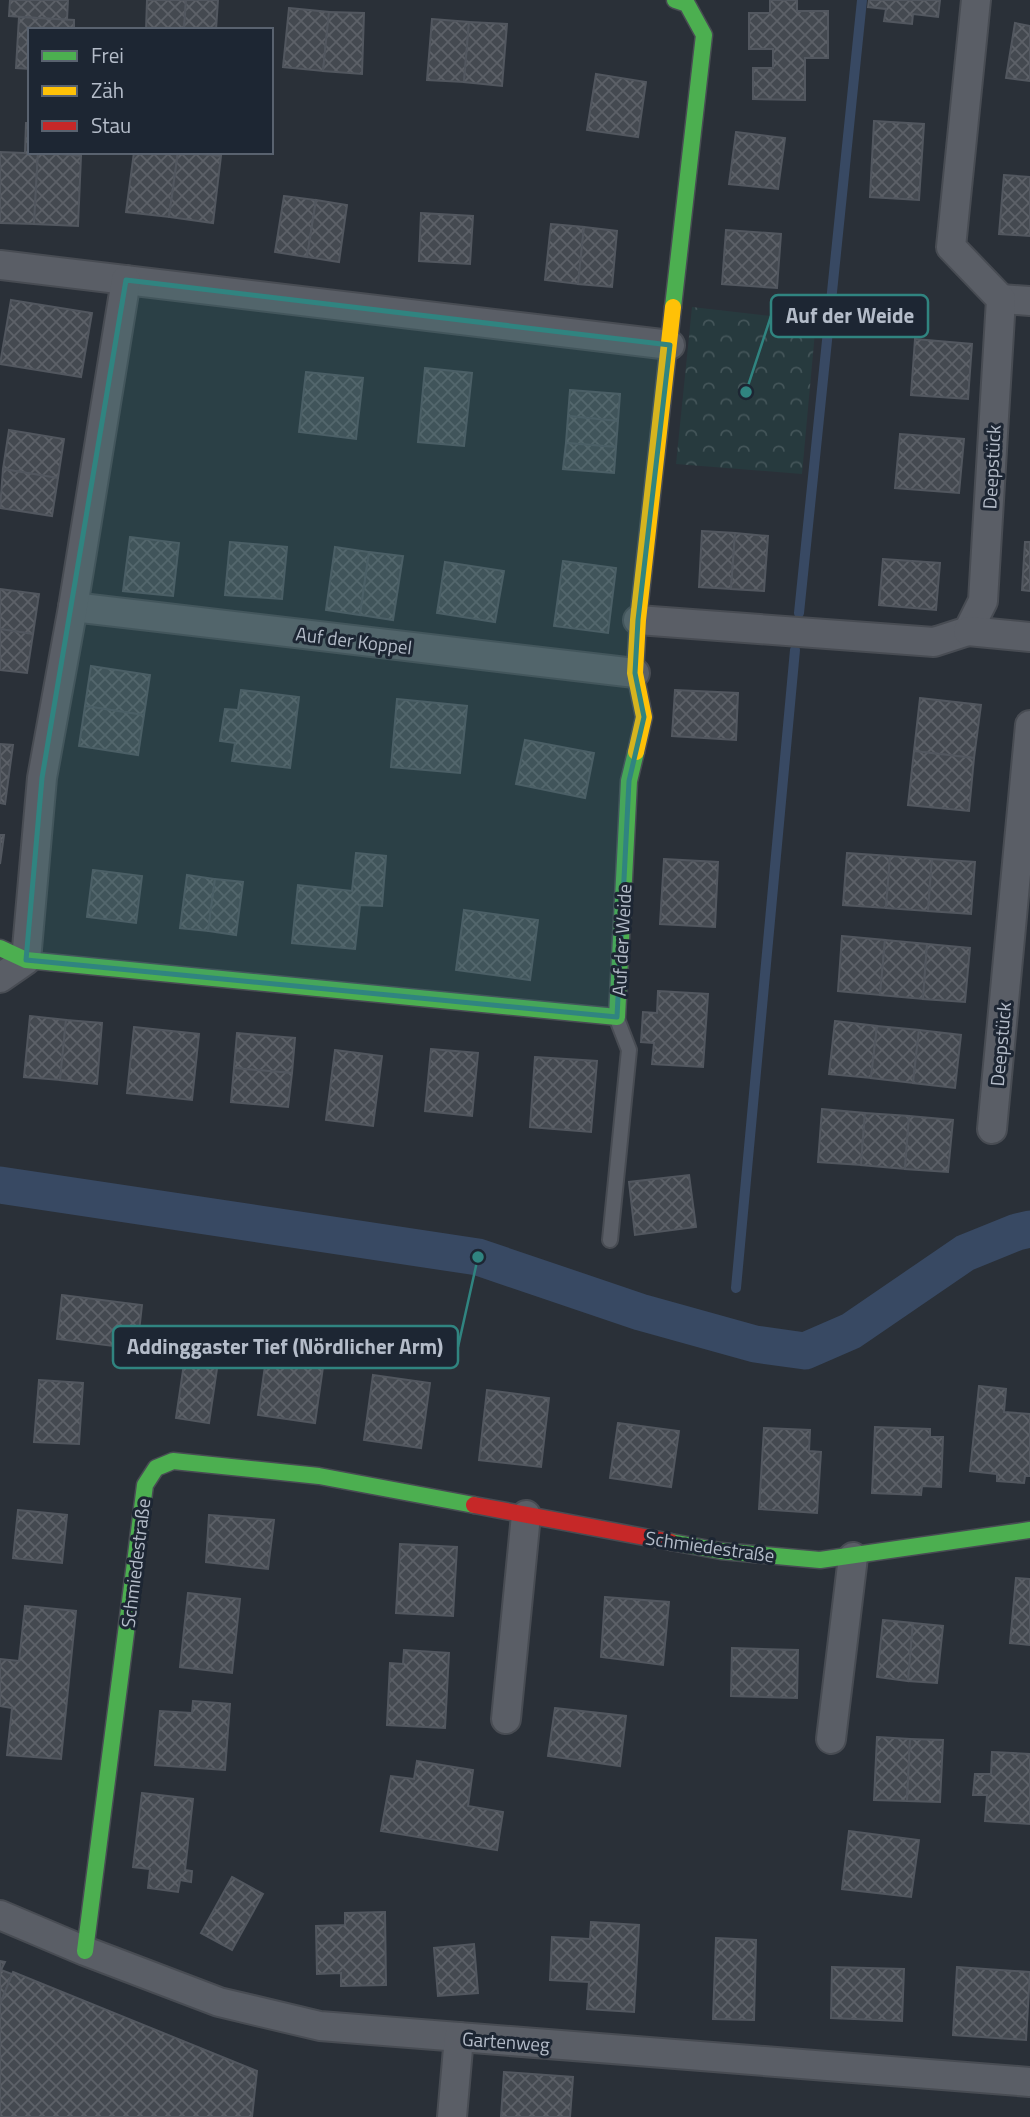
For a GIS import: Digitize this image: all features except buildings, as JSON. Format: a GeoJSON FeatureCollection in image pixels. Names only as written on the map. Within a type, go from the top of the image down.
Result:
{"type":"FeatureCollection","features":[{"type":"Feature","properties":{"kind":"street","name":"Auf der Weide"},"geometry":{"type":"LineString","coordinates":[[0,948],[26,960],[617,1017],[629,781],[644,717],[635,673],[639,620],[704,36],[687,4],[675,0]]}},
{"type":"Feature","properties":{"kind":"street"},"geometry":{"type":"LineString","coordinates":[[976,0],[951,247],[1001,299],[1030,301]]}},
{"type":"Feature","properties":{"kind":"street"},"geometry":{"type":"LineString","coordinates":[[0,265],[670,345]]}},
{"type":"Feature","properties":{"kind":"street"},"geometry":{"type":"LineString","coordinates":[[0,978],[26,960],[42,778],[73,607],[126,280]]}},
{"type":"Feature","properties":{"kind":"street","name":"Deepstück"},"geometry":{"type":"LineString","coordinates":[[968,631],[984,601],[1001,299]]}},
{"type":"Feature","properties":{"kind":"street","name":"Auf der Koppel"},"geometry":{"type":"LineString","coordinates":[[73,607],[635,673]]}},
{"type":"Feature","properties":{"kind":"street"},"geometry":{"type":"LineString","coordinates":[[639,620],[934,642],[968,631],[1030,636]]}},
{"type":"Feature","properties":{"kind":"street","name":"Deepstück"},"geometry":{"type":"LineString","coordinates":[[992,1129],[1019,961],[1030,725]]}},
{"type":"Feature","properties":{"kind":"street","name":"Schmiedestraße"},"geometry":{"type":"LineString","coordinates":[[85,1951],[145,1485],[156,1468],[173,1461],[319,1476],[721,1551],[820,1560],[1030,1530]]}},
{"type":"Feature","properties":{"kind":"street"},"geometry":{"type":"LineString","coordinates":[[506,1719],[526,1516]]}},
{"type":"Feature","properties":{"kind":"street"},"geometry":{"type":"LineString","coordinates":[[831,1739],[853,1556]]}},
{"type":"Feature","properties":{"kind":"street","name":"Gartenweg"},"geometry":{"type":"LineString","coordinates":[[0,1915],[85,1951],[219,2001],[320,2026],[1030,2082]]}},
{"type":"Feature","properties":{"kind":"street"},"geometry":{"type":"LineString","coordinates":[[452,2117],[459,2037]]}},
{"type":"Feature","properties":{"kind":"lane","name":"Auf der Weide"},"geometry":{"type":"LineString","coordinates":[[610,1240],[629,1050],[617,1017]]}},
{"type":"Feature","properties":{"kind":"highlighted area"},"geometry":{"type":"Polygon","coordinates":[[[126,280],[670,345],[638,620],[635,673],[644,717],[629,781],[617,1017],[26,960],[42,778],[126,280]]]}},
{"type":"Feature","properties":{"kind":"green space"},"geometry":{"type":"Polygon","coordinates":[[[692,307],[816,321],[802,474],[676,464],[692,307]]]}},
{"type":"Feature","properties":{"kind":"waterway"},"geometry":{"type":"LineString","coordinates":[[799,613],[862,0]]}},
{"type":"Feature","properties":{"kind":"waterway"},"geometry":{"type":"LineString","coordinates":[[736,1288],[795,650]]}},
{"type":"Feature","properties":{"kind":"waterway"},"geometry":{"type":"LineString","coordinates":[[0,1185],[478,1257],[640,1312],[755,1344],[805,1351],[851,1331],[965,1253],[1030,1229]]}},
{"type":"Feature","properties":{"kind":"traffic: fast"},"geometry":{"type":"LineString","coordinates":[[673,307],[704,35],[687,4],[675,0]]}},
{"type":"Feature","properties":{"kind":"traffic: fast"},"geometry":{"type":"LineString","coordinates":[[0,948],[26,960],[617,1017],[629,781],[636,752]]}},
{"type":"Feature","properties":{"kind":"traffic: fast"},"geometry":{"type":"LineString","coordinates":[[85,1951],[145,1485],[156,1468],[173,1461],[319,1476],[474,1505]]}},
{"type":"Feature","properties":{"kind":"traffic: fast"},"geometry":{"type":"LineString","coordinates":[[671,1542],[721,1551],[820,1560],[1030,1530]]}},
{"type":"Feature","properties":{"kind":"traffic: slow"},"geometry":{"type":"LineString","coordinates":[[636,752],[644,717],[635,673],[638,620],[673,307]]}},
{"type":"Feature","properties":{"kind":"traffic: jam"},"geometry":{"type":"LineString","coordinates":[[474,1505],[671,1542]]}},
{"type":"Feature","properties":{"kind":"place","name":"Auf der Weide"},"geometry":{"type":"Point","coordinates":[746,392]}},
{"type":"Feature","properties":{"kind":"place","name":"Addinggaster Tief (Nördlicher Arm)"},"geometry":{"type":"Point","coordinates":[478,1257]}}]}
